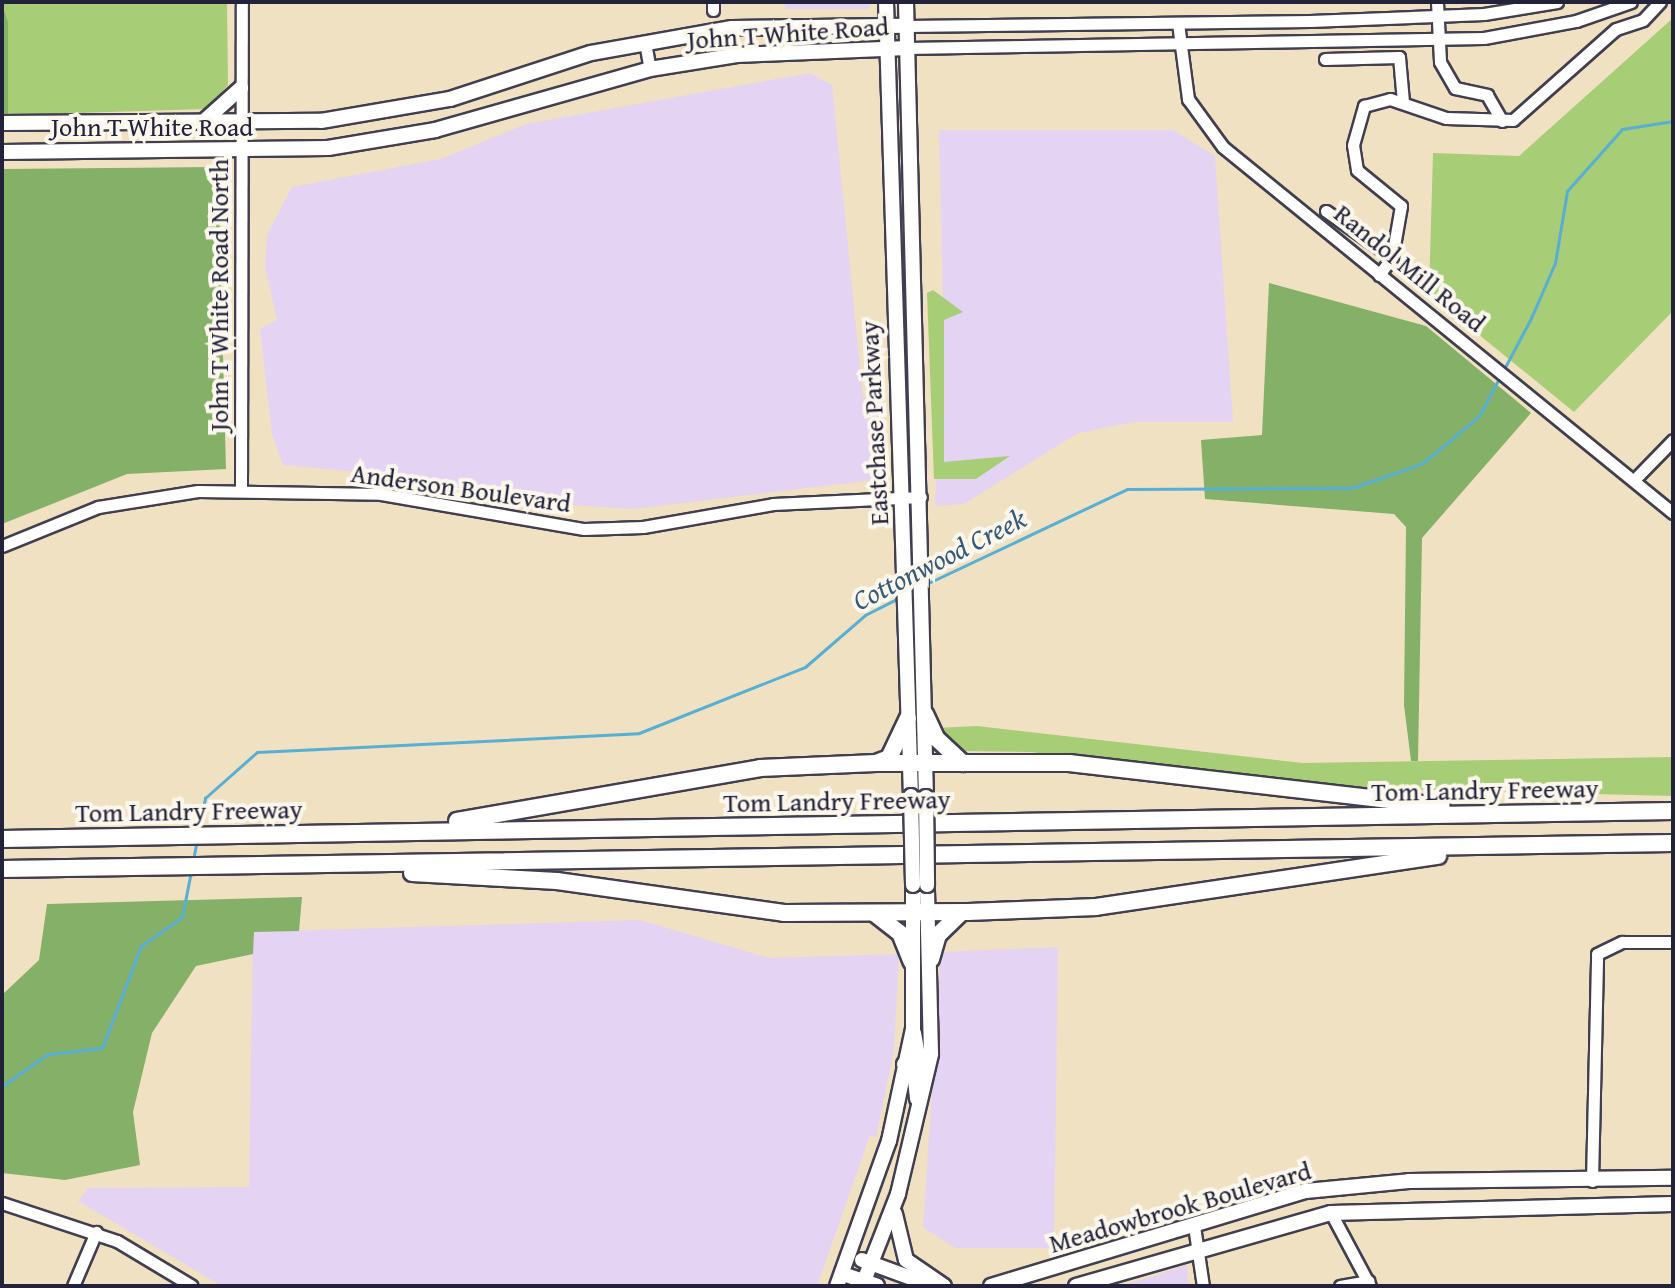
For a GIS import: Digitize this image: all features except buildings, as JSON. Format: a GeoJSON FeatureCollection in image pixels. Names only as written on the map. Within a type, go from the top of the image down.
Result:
{"type":"FeatureCollection","features":[{"type":"Feature","properties":{"kind":"highway"},"geometry":{"type":"LineString","coordinates":[[925,714],[936,738],[963,763]]}},
{"type":"Feature","properties":{"kind":"highway"},"geometry":{"type":"LineString","coordinates":[[876,763],[889,758],[908,718]]}},
{"type":"Feature","properties":{"kind":"highway"},"geometry":{"type":"LineString","coordinates":[[367,832],[537,812],[760,768],[876,763],[1069,763],[1523,814]]}},
{"type":"Feature","properties":{"kind":"highway","name":"Tom Landry Freeway"},"geometry":{"type":"LineString","coordinates":[[2,839],[1673,811]]}},
{"type":"Feature","properties":{"kind":"highway","name":"Tom Landry Freeway"},"geometry":{"type":"LineString","coordinates":[[2,869],[1673,843]]}},
{"type":"Feature","properties":{"kind":"highway"},"geometry":{"type":"LineString","coordinates":[[239,866],[557,881],[784,913],[963,912],[1096,907],[1521,846]]}},
{"type":"Feature","properties":{"kind":"highway"},"geometry":{"type":"LineString","coordinates":[[931,959],[944,925],[963,912]]}},
{"type":"Feature","properties":{"kind":"highway"},"geometry":{"type":"LineString","coordinates":[[874,913],[900,933],[912,962]]}},
{"type":"Feature","properties":{"kind":"main road"},"geometry":{"type":"LineString","coordinates":[[886,2],[887,26]]}},
{"type":"Feature","properties":{"kind":"main road"},"geometry":{"type":"LineString","coordinates":[[906,2],[907,26]]}},
{"type":"Feature","properties":{"kind":"main road","name":"Eastchase Parkway"},"geometry":{"type":"LineString","coordinates":[[887,26],[891,282],[902,498],[908,718],[918,763]]}},
{"type":"Feature","properties":{"kind":"main road","name":"John T White Road"},"geometry":{"type":"LineString","coordinates":[[2,123],[240,123],[416,106],[645,42],[732,28],[907,26]]}},
{"type":"Feature","properties":{"kind":"main road","name":"Eastchase Parkway"},"geometry":{"type":"LineString","coordinates":[[840,1280],[889,1141],[913,1029],[912,962],[920,912],[918,763],[925,714],[926,631],[907,26]]}},
{"type":"Feature","properties":{"kind":"main road","name":"John T White Road"},"geometry":{"type":"LineString","coordinates":[[2,152],[240,151],[384,140],[650,69],[737,55],[907,48]]}},
{"type":"Feature","properties":{"kind":"main road"},"geometry":{"type":"LineString","coordinates":[[200,123],[241,88]]}},
{"type":"Feature","properties":{"kind":"main road"},"geometry":{"type":"LineString","coordinates":[[891,282],[913,281]]}},
{"type":"Feature","properties":{"kind":"main road","name":"Eastchase Parkway"},"geometry":{"type":"LineString","coordinates":[[868,1285],[871,1264],[898,1194],[928,1067],[931,959],[920,912]]}},
{"type":"Feature","properties":{"kind":"main road"},"geometry":{"type":"LineString","coordinates":[[913,1029],[919,1060],[928,1067]]}},
{"type":"Feature","properties":{"kind":"main road"},"geometry":{"type":"LineString","coordinates":[[904,1064],[914,1070],[920,1107]]}},
{"type":"Feature","properties":{"kind":"main road","name":"Meadowbrook Boulevard"},"geometry":{"type":"LineString","coordinates":[[991,1286],[1326,1188],[1673,1178]]}},
{"type":"Feature","properties":{"kind":"main road"},"geometry":{"type":"LineString","coordinates":[[1592,1181],[1593,1203]]}},
{"type":"Feature","properties":{"kind":"main road"},"geometry":{"type":"LineString","coordinates":[[1326,1188],[1331,1213]]}},
{"type":"Feature","properties":{"kind":"main road"},"geometry":{"type":"LineString","coordinates":[[898,1194],[900,1249],[916,1272],[944,1286]]}},
{"type":"Feature","properties":{"kind":"main road","name":"Meadowbrook Boulevard"},"geometry":{"type":"LineString","coordinates":[[1076,1286],[1331,1213],[1593,1203],[1673,1204]]}},
{"type":"Feature","properties":{"kind":"main road"},"geometry":{"type":"LineString","coordinates":[[850,1256],[935,1286]]}},
{"type":"Feature","properties":{"kind":"main road"},"geometry":{"type":"LineString","coordinates":[[840,1280],[868,1285]]}},
{"type":"Feature","properties":{"kind":"street","name":"John T White Road North"},"geometry":{"type":"LineString","coordinates":[[241,491],[242,2]]}},
{"type":"Feature","properties":{"kind":"street"},"geometry":{"type":"LineString","coordinates":[[1437,2],[1440,62],[1455,88],[1487,95],[1502,121]]}},
{"type":"Feature","properties":{"kind":"street","name":"John T White Road"},"geometry":{"type":"LineString","coordinates":[[907,26],[1178,23],[1438,15],[1557,2]]}},
{"type":"Feature","properties":{"kind":"street","name":"John T White Road"},"geometry":{"type":"LineString","coordinates":[[907,48],[1439,39],[1536,30],[1631,2]]}},
{"type":"Feature","properties":{"kind":"street"},"geometry":{"type":"LineString","coordinates":[[1379,275],[1392,257],[1401,206],[1362,177],[1353,145],[1364,106],[1403,102],[1446,118],[1502,121],[1519,118],[1598,43],[1643,20],[1653,4]]}},
{"type":"Feature","properties":{"kind":"street","name":"Randol Mill Road"},"geometry":{"type":"LineString","coordinates":[[1178,23],[1178,44],[1188,99],[1207,130],[1379,275],[1673,513]]}},
{"type":"Feature","properties":{"kind":"street"},"geometry":{"type":"LineString","coordinates":[[645,42],[650,69]]}},
{"type":"Feature","properties":{"kind":"street"},"geometry":{"type":"LineString","coordinates":[[1325,59],[1399,57],[1403,102]]}},
{"type":"Feature","properties":{"kind":"street"},"geometry":{"type":"LineString","coordinates":[[1326,211],[1392,257]]}},
{"type":"Feature","properties":{"kind":"street"},"geometry":{"type":"LineString","coordinates":[[1634,480],[1673,440]]}},
{"type":"Feature","properties":{"kind":"street","name":"Anderson Boulevard"},"geometry":{"type":"LineString","coordinates":[[2,546],[98,507],[159,494],[241,491],[381,494],[584,529],[643,527],[755,506],[921,497]]}},
{"type":"Feature","properties":{"kind":"street"},"geometry":{"type":"LineString","coordinates":[[1592,1181],[1597,954],[1606,945],[1673,942]]}},
{"type":"Feature","properties":{"kind":"street"},"geometry":{"type":"LineString","coordinates":[[2,1203],[96,1232],[192,1286]]}},
{"type":"Feature","properties":{"kind":"street"},"geometry":{"type":"LineString","coordinates":[[1331,1213],[1369,1283],[1340,1286]]}},
{"type":"Feature","properties":{"kind":"street"},"geometry":{"type":"LineString","coordinates":[[1194,1226],[1202,1251],[1203,1286]]}},
{"type":"Feature","properties":{"kind":"street"},"geometry":{"type":"LineString","coordinates":[[73,1286],[96,1232]]}},
{"type":"Feature","properties":{"kind":"shaded area"},"geometry":{"type":"Polygon","coordinates":[[[785,2],[869,2],[869,9],[785,9],[785,2]]]}},
{"type":"Feature","properties":{"kind":"shaded area"},"geometry":{"type":"Polygon","coordinates":[[[810,73],[832,85],[863,398],[882,396],[884,471],[873,480],[633,509],[511,501],[400,476],[283,465],[272,434],[260,329],[277,320],[265,266],[267,235],[292,187],[441,159],[526,124],[810,73]]]}},
{"type":"Feature","properties":{"kind":"shaded area"},"geometry":{"type":"Polygon","coordinates":[[[939,130],[1173,130],[1215,156],[1233,422],[1134,422],[1078,433],[964,504],[935,506],[943,310],[939,130]]]}},
{"type":"Feature","properties":{"kind":"shaded area"},"geometry":{"type":"Polygon","coordinates":[[[640,920],[769,958],[899,954],[894,1050],[876,1137],[870,1135],[817,1286],[222,1286],[78,1201],[88,1188],[249,1187],[253,932],[640,920]]]}},
{"type":"Feature","properties":{"kind":"shaded area"},"geometry":{"type":"Polygon","coordinates":[[[1058,947],[1054,1248],[955,1248],[923,1227],[941,952],[1058,947]]]}},
{"type":"Feature","properties":{"kind":"shaded area"},"geometry":{"type":"Polygon","coordinates":[[[1187,1265],[1188,1286],[1120,1286],[1148,1278],[1187,1265]]]}},
{"type":"Feature","properties":{"kind":"green space"},"geometry":{"type":"Polygon","coordinates":[[[2,2],[227,2],[228,85],[207,109],[8,115],[2,2]]]}},
{"type":"Feature","properties":{"kind":"green space"},"geometry":{"type":"Polygon","coordinates":[[[2,5],[8,22],[8,115],[2,115],[2,5]]]}},
{"type":"Feature","properties":{"kind":"green space"},"geometry":{"type":"Polygon","coordinates":[[[1673,18],[1673,311],[1574,412],[1429,294],[1433,153],[1519,156],[1673,18]]]}},
{"type":"Feature","properties":{"kind":"green space"},"geometry":{"type":"Polygon","coordinates":[[[218,167],[226,469],[127,474],[2,524],[2,169],[218,167]]]}},
{"type":"Feature","properties":{"kind":"green space"},"geometry":{"type":"Polygon","coordinates":[[[1269,283],[1426,326],[1531,413],[1422,538],[1418,761],[1411,761],[1404,705],[1406,527],[1394,514],[1205,499],[1201,440],[1262,435],[1269,283]]]}},
{"type":"Feature","properties":{"kind":"green space"},"geometry":{"type":"Polygon","coordinates":[[[933,290],[963,312],[944,320],[944,462],[1010,456],[976,479],[934,479],[927,293],[933,290]]]}},
{"type":"Feature","properties":{"kind":"green space"},"geometry":{"type":"Polygon","coordinates":[[[977,726],[1302,763],[1673,757],[1673,796],[1279,786],[1031,752],[962,751],[936,728],[977,726]]]}},
{"type":"Feature","properties":{"kind":"green space"},"geometry":{"type":"Polygon","coordinates":[[[302,897],[299,931],[254,932],[253,954],[196,966],[152,1033],[133,1112],[140,1165],[65,1180],[2,1173],[2,995],[39,960],[47,904],[302,897]]]}},
{"type":"Feature","properties":{"kind":"waterway","name":"Cottonwood Creek"},"geometry":{"type":"LineString","coordinates":[[924,585],[1127,489],[1352,488],[1423,463],[1479,416],[1531,318],[1555,263],[1567,191],[1622,129],[1673,121]]}},
{"type":"Feature","properties":{"kind":"waterway","name":"Cottonwood Creek"},"geometry":{"type":"LineString","coordinates":[[199,829],[205,798],[257,752],[639,733],[805,667],[865,615],[900,597]]}},
{"type":"Feature","properties":{"kind":"waterway","name":"Cottonwood Creek"},"geometry":{"type":"LineString","coordinates":[[193,860],[197,840]]}},
{"type":"Feature","properties":{"kind":"waterway","name":"Cottonwood Creek"},"geometry":{"type":"LineString","coordinates":[[2,1086],[48,1054],[102,1048],[141,946],[182,917],[191,871]]}}]}
